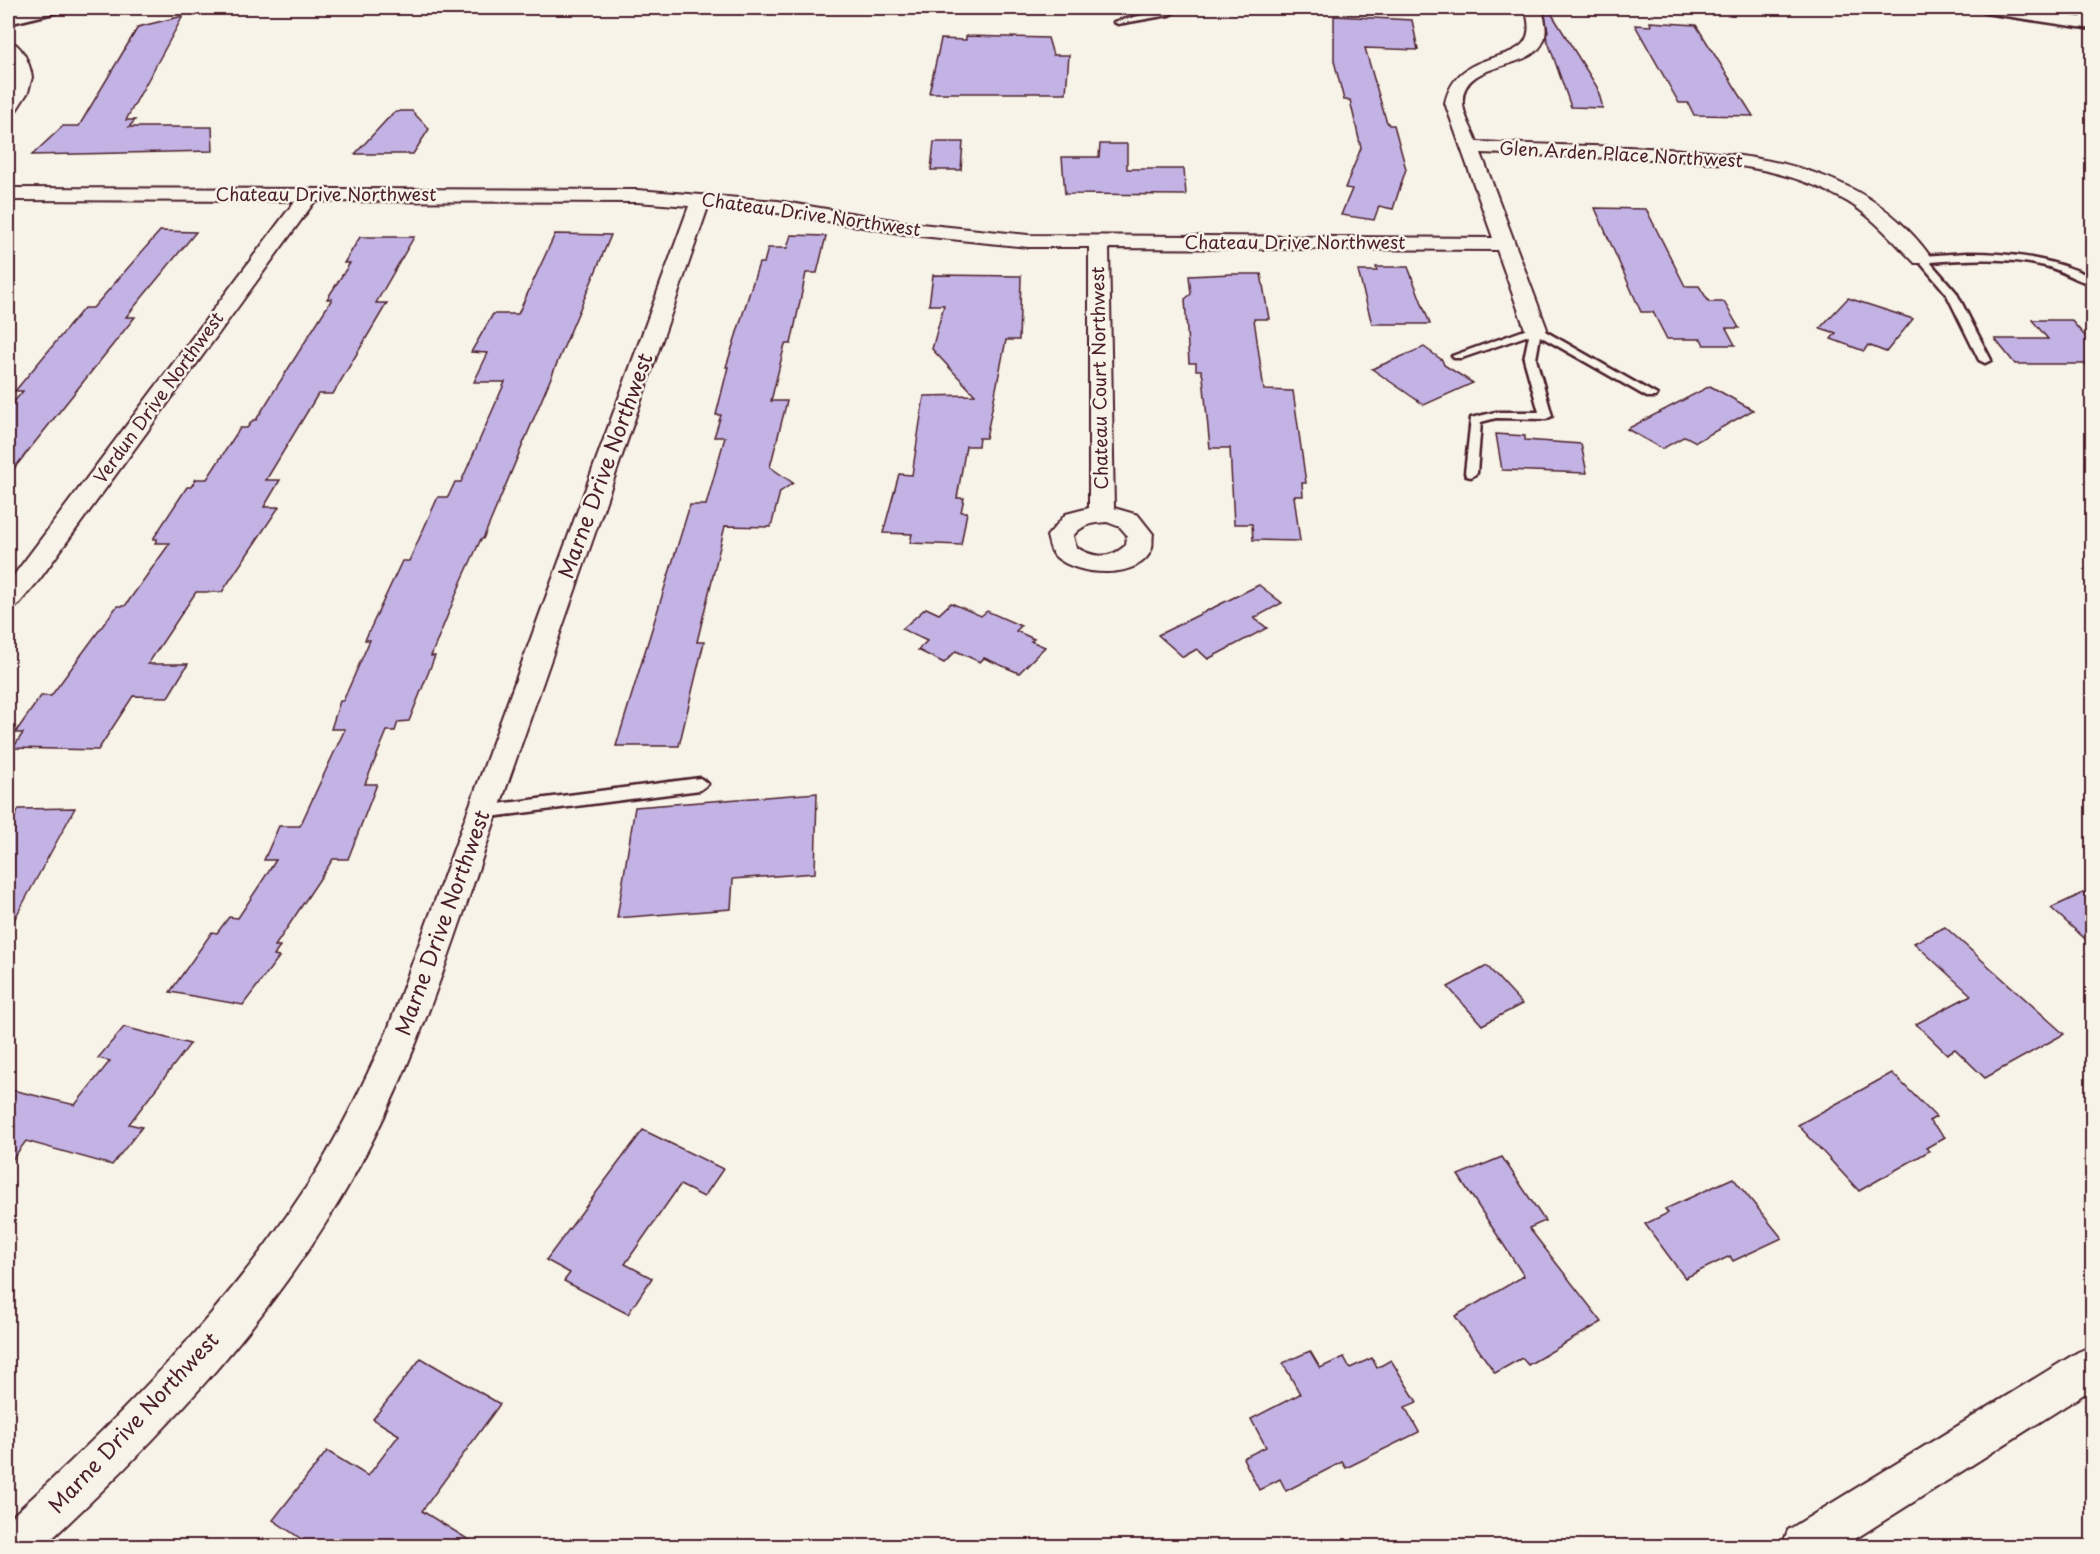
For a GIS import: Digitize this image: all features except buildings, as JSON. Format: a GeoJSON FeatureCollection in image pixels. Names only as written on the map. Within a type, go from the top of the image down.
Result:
{"type":"FeatureCollection","features":[{"type":"Feature","properties":{"kind":"main road"},"geometry":{"type":"LineString","coordinates":[[8,19],[52,8]]}},
{"type":"Feature","properties":{"kind":"main road"},"geometry":{"type":"LineString","coordinates":[[1985,8],[2087,18]]}},
{"type":"Feature","properties":{"kind":"street"},"geometry":{"type":"LineString","coordinates":[[1533,8],[1539,28],[1534,43],[1525,50],[1478,68],[1458,84],[1454,103],[1536,329]]}},
{"type":"Feature","properties":{"kind":"street"},"geometry":{"type":"LineString","coordinates":[[8,45],[21,60],[25,74],[22,87],[8,110]]}},
{"type":"Feature","properties":{"kind":"street","name":"Glen Arden Place Northwest"},"geometry":{"type":"LineString","coordinates":[[1470,147],[1707,156],[1764,164],[1808,176],[1848,194],[1875,212],[1922,260]]}},
{"type":"Feature","properties":{"kind":"street","name":"Chateau Drive Northwest"},"geometry":{"type":"LineString","coordinates":[[8,194],[638,196],[778,207],[963,236],[1099,242],[1506,244]]}},
{"type":"Feature","properties":{"kind":"street","name":"Verdun Drive Northwest"},"geometry":{"type":"LineString","coordinates":[[8,600],[37,564],[309,195]]}},
{"type":"Feature","properties":{"kind":"street","name":"Marne Drive Northwest"},"geometry":{"type":"LineString","coordinates":[[12,1546],[67,1497],[203,1355],[304,1223],[363,1124],[404,1032],[701,200]]}},
{"type":"Feature","properties":{"kind":"street","name":"Chateau Court Northwest"},"geometry":{"type":"LineString","coordinates":[[1099,242],[1102,514]]}},
{"type":"Feature","properties":{"kind":"street"},"geometry":{"type":"LineString","coordinates":[[1804,1546],[2092,1366]]}},
{"type":"Feature","properties":{"kind":"lane"},"geometry":{"type":"LineString","coordinates":[[1118,22],[1166,13],[1177,8]]}},
{"type":"Feature","properties":{"kind":"lane"},"geometry":{"type":"LineString","coordinates":[[1922,260],[1994,255],[2031,259],[2068,267],[2092,281]]}},
{"type":"Feature","properties":{"kind":"lane"},"geometry":{"type":"LineString","coordinates":[[1922,260],[1951,292],[1985,360]]}},
{"type":"Feature","properties":{"kind":"lane"},"geometry":{"type":"LineString","coordinates":[[1458,356],[1536,329],[1651,395]]}},
{"type":"Feature","properties":{"kind":"lane"},"geometry":{"type":"LineString","coordinates":[[1471,473],[1475,420],[1496,415],[1546,416],[1530,359],[1536,329]]}},
{"type":"Feature","properties":{"kind":"lane"},"geometry":{"type":"LineString","coordinates":[[483,812],[700,784]]}}]}
